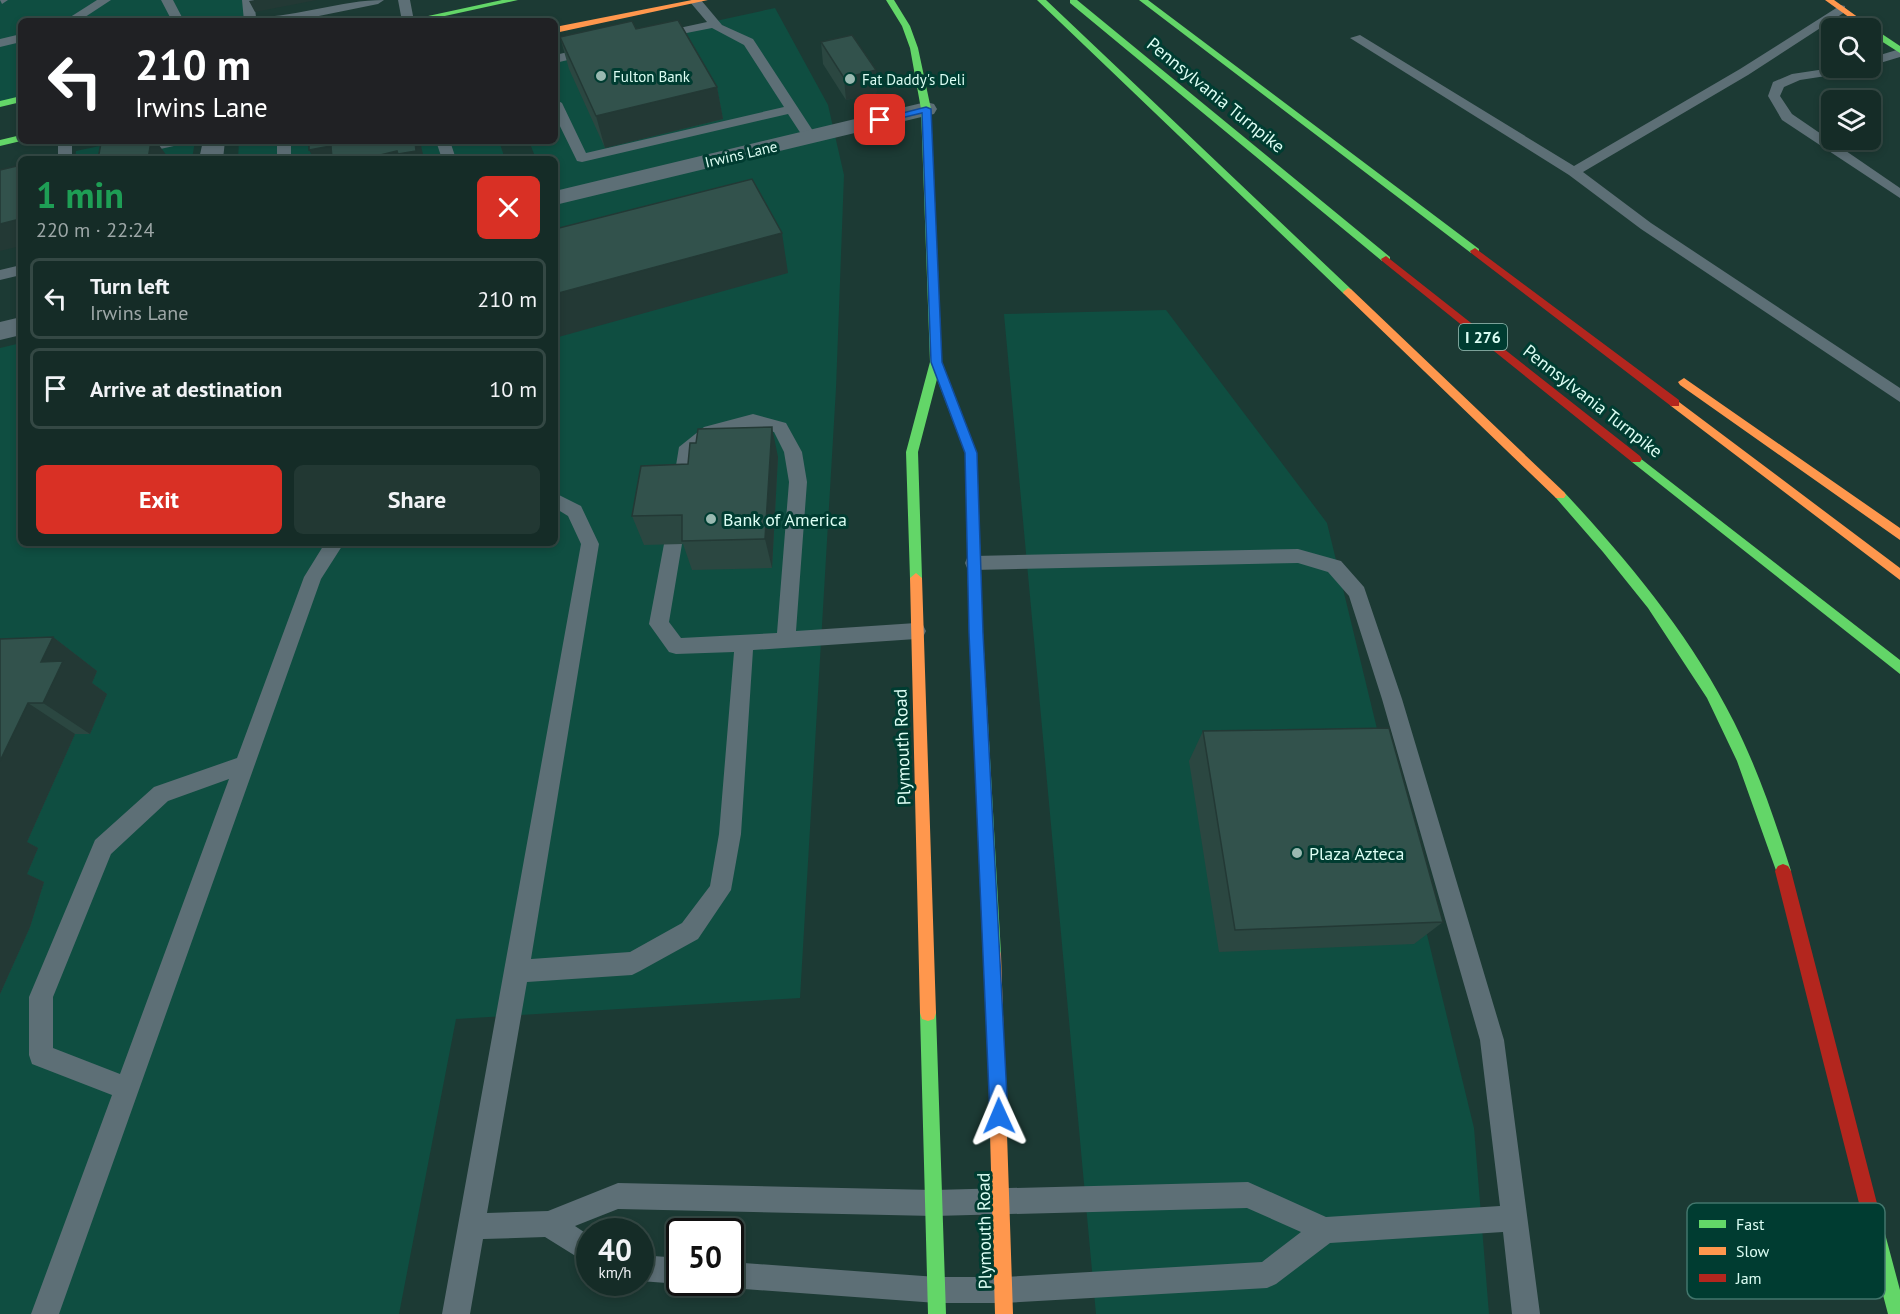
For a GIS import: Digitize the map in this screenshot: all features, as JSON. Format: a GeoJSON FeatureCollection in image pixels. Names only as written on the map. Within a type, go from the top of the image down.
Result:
{"type":"FeatureCollection","features":[{"type":"Feature","properties":{"kind":"main road"},"geometry":{"type":"LineString","coordinates":[[424,18],[514,0]]}},
{"type":"Feature","properties":{"kind":"main road","name":"Plymouth Road"},"geometry":{"type":"LineString","coordinates":[[890,0],[906,26],[914,48],[926,109],[936,362],[912,452],[937,1302]]}},
{"type":"Feature","properties":{"kind":"main road"},"geometry":{"type":"LineString","coordinates":[[1041,0],[1556,490],[1619,561],[1691,657],[1729,726],[1761,803],[1783,870],[1868,1203]]}},
{"type":"Feature","properties":{"kind":"main road","name":"Pennsylvania Turnpike"},"geometry":{"type":"LineString","coordinates":[[1071,0],[1434,298],[1900,668]]}},
{"type":"Feature","properties":{"kind":"main road","name":"Pennsylvania Turnpike"},"geometry":{"type":"LineString","coordinates":[[1143,0],[1599,344],[1900,575]]}},
{"type":"Feature","properties":{"kind":"main road"},"geometry":{"type":"LineString","coordinates":[[1822,0],[1841,9]]}},
{"type":"Feature","properties":{"kind":"main road"},"geometry":{"type":"LineString","coordinates":[[1829,0],[1854,18]]}},
{"type":"Feature","properties":{"kind":"main road"},"geometry":{"type":"LineString","coordinates":[[558,29],[700,1]]}},
{"type":"Feature","properties":{"kind":"main road"},"geometry":{"type":"LineString","coordinates":[[1881,37],[1900,52]]}},
{"type":"Feature","properties":{"kind":"main road"},"geometry":{"type":"LineString","coordinates":[[0,104],[18,100]]}},
{"type":"Feature","properties":{"kind":"main road"},"geometry":{"type":"LineString","coordinates":[[0,143],[18,139]]}},
{"type":"Feature","properties":{"kind":"main road"},"geometry":{"type":"LineString","coordinates":[[1599,344],[1629,352]]}},
{"type":"Feature","properties":{"kind":"main road","name":"Plymouth Road"},"geometry":{"type":"LineString","coordinates":[[936,362],[971,453],[974,563],[997,1031],[1003,1302]]}},
{"type":"Feature","properties":{"kind":"main road"},"geometry":{"type":"LineString","coordinates":[[1668,370],[1900,535]]}},
{"type":"Feature","properties":{"kind":"main road"},"geometry":{"type":"LineString","coordinates":[[1885,1267],[1897,1314]]}},
{"type":"Feature","properties":{"kind":"street","name":"Irwins Lane"},"geometry":{"type":"LineString","coordinates":[[558,197],[926,109]]}},
{"type":"Feature","properties":{"kind":"street"},"geometry":{"type":"LineString","coordinates":[[0,331],[18,327]]}},
{"type":"Feature","properties":{"kind":"lane"},"geometry":{"type":"LineString","coordinates":[[75,18],[105,0]]}},
{"type":"Feature","properties":{"kind":"lane"},"geometry":{"type":"LineString","coordinates":[[167,0],[176,18]]}},
{"type":"Feature","properties":{"kind":"lane"},"geometry":{"type":"LineString","coordinates":[[248,0],[250,18]]}},
{"type":"Feature","properties":{"kind":"lane"},"geometry":{"type":"LineString","coordinates":[[291,18],[378,0]]}},
{"type":"Feature","properties":{"kind":"lane"},"geometry":{"type":"LineString","coordinates":[[404,0],[408,18]]}},
{"type":"Feature","properties":{"kind":"lane"},"geometry":{"type":"LineString","coordinates":[[700,1],[715,24],[749,42],[810,137]]}},
{"type":"Feature","properties":{"kind":"lane"},"geometry":{"type":"LineString","coordinates":[[1574,172],[1744,72],[1841,9]]}},
{"type":"Feature","properties":{"kind":"lane"},"geometry":{"type":"LineString","coordinates":[[646,39],[715,24]]}},
{"type":"Feature","properties":{"kind":"lane"},"geometry":{"type":"LineString","coordinates":[[1356,38],[1574,172],[1646,226],[1900,396]]}},
{"type":"Feature","properties":{"kind":"lane"},"geometry":{"type":"LineString","coordinates":[[0,43],[18,39]]}},
{"type":"Feature","properties":{"kind":"lane"},"geometry":{"type":"LineString","coordinates":[[558,57],[601,49]]}},
{"type":"Feature","properties":{"kind":"lane"},"geometry":{"type":"LineString","coordinates":[[1881,58],[1900,52]]}},
{"type":"Feature","properties":{"kind":"lane"},"geometry":{"type":"LineString","coordinates":[[1821,73],[1797,77],[1778,86],[1774,96],[1787,117],[1900,194]]}},
{"type":"Feature","properties":{"kind":"lane"},"geometry":{"type":"LineString","coordinates":[[558,110],[582,158],[792,109]]}},
{"type":"Feature","properties":{"kind":"lane"},"geometry":{"type":"LineString","coordinates":[[111,156],[165,144]]}},
{"type":"Feature","properties":{"kind":"lane"},"geometry":{"type":"LineString","coordinates":[[0,275],[18,271]]}},
{"type":"Feature","properties":{"kind":"lane"},"geometry":{"type":"LineString","coordinates":[[680,495],[685,452],[710,431],[753,420],[780,427],[793,452],[798,482],[786,640]]}},
{"type":"Feature","properties":{"kind":"lane"},"geometry":{"type":"LineString","coordinates":[[456,1314],[518,971],[590,544],[575,511],[558,502]]}},
{"type":"Feature","properties":{"kind":"lane"},"geometry":{"type":"LineString","coordinates":[[673,544],[659,624],[676,646],[916,631]]}},
{"type":"Feature","properties":{"kind":"lane"},"geometry":{"type":"LineString","coordinates":[[45,1314],[313,577],[333,546]]}},
{"type":"Feature","properties":{"kind":"lane"},"geometry":{"type":"LineString","coordinates":[[974,563],[1298,556],[1335,566],[1357,592],[1392,699],[1492,1040],[1526,1314]]}},
{"type":"Feature","properties":{"kind":"lane"},"geometry":{"type":"LineString","coordinates":[[518,971],[632,963],[690,931],[720,890],[730,834],[744,643]]}},
{"type":"Feature","properties":{"kind":"lane"},"geometry":{"type":"LineString","coordinates":[[128,1089],[41,1055],[41,997],[103,847],[161,794],[246,764]]}},
{"type":"Feature","properties":{"kind":"lane"},"geometry":{"type":"LineString","coordinates":[[471,1226],[548,1224],[618,1196],[934,1203],[1248,1195],[1325,1230],[1515,1218]]}},
{"type":"Feature","properties":{"kind":"lane"},"geometry":{"type":"LineString","coordinates":[[548,1224],[576,1243]]}},
{"type":"Feature","properties":{"kind":"lane"},"geometry":{"type":"LineString","coordinates":[[744,1277],[937,1302],[1003,1302],[1267,1275],[1325,1230]]}},
{"type":"Feature","properties":{"kind":"shaded area"},"geometry":{"type":"Polygon","coordinates":[[[0,0],[242,0],[245,18],[18,18],[18,100],[0,104],[0,0]]]}},
{"type":"Feature","properties":{"kind":"shaded area"},"geometry":{"type":"Polygon","coordinates":[[[775,8],[828,105],[844,175],[836,388],[800,998],[456,1019],[399,1314],[0,1314],[0,348],[18,344],[18,546],[558,546],[558,218],[560,218],[558,213],[558,156],[535,156],[530,144],[558,144],[558,55],[775,8]]]}},
{"type":"Feature","properties":{"kind":"shaded area"},"geometry":{"type":"Polygon","coordinates":[[[109,144],[194,144],[192,156],[75,156],[76,151],[109,144]]]}},
{"type":"Feature","properties":{"kind":"shaded area"},"geometry":{"type":"Polygon","coordinates":[[[239,144],[500,144],[504,156],[238,156],[239,144]]]}},
{"type":"Feature","properties":{"kind":"shaded area"},"geometry":{"type":"Polygon","coordinates":[[[1166,310],[1327,523],[1474,1128],[1489,1314],[1096,1314],[1004,314],[1166,310]]]}},
{"type":"Feature","properties":{"kind":"building"},"geometry":{"type":"Polygon","coordinates":[[[678,20],[717,87],[596,116],[560,37],[632,21],[636,29],[678,20]]]}},
{"type":"Feature","properties":{"kind":"building"},"geometry":{"type":"Polygon","coordinates":[[[852,35],[876,70],[844,78],[821,42],[852,35]]]}},
{"type":"Feature","properties":{"kind":"building"},"geometry":{"type":"Polygon","coordinates":[[[101,144],[150,144],[148,156],[99,156],[101,144]]]}},
{"type":"Feature","properties":{"kind":"building"},"geometry":{"type":"Polygon","coordinates":[[[309,144],[415,144],[416,151],[398,154],[397,151],[376,156],[332,156],[331,146],[309,150],[309,144]]]}},
{"type":"Feature","properties":{"kind":"building"},"geometry":{"type":"Polygon","coordinates":[[[18,166],[18,220],[0,224],[0,170],[18,166]]]}},
{"type":"Feature","properties":{"kind":"building"},"geometry":{"type":"Polygon","coordinates":[[[752,179],[782,233],[558,293],[558,228],[752,179]]]}},
{"type":"Feature","properties":{"kind":"building","name":"Bank of America"},"geometry":{"type":"Polygon","coordinates":[[[772,427],[765,539],[682,541],[682,515],[632,516],[641,466],[688,464],[690,443],[696,443],[698,429],[772,427]]]}},
{"type":"Feature","properties":{"kind":"building"},"geometry":{"type":"Polygon","coordinates":[[[53,637],[41,662],[63,661],[43,703],[28,703],[0,761],[0,639],[53,637]]]}},
{"type":"Feature","properties":{"kind":"building","name":"Plaza Azteca"},"geometry":{"type":"Polygon","coordinates":[[[1389,728],[1443,922],[1235,930],[1203,731],[1389,728]]]}},
{"type":"Feature","properties":{"kind":"traffic: fast"},"geometry":{"type":"LineString","coordinates":[[424,18],[514,0]]}},
{"type":"Feature","properties":{"kind":"traffic: fast"},"geometry":{"type":"LineString","coordinates":[[890,0],[906,26],[914,48],[926,109],[936,362],[912,452],[916,578]]}},
{"type":"Feature","properties":{"kind":"traffic: fast"},"geometry":{"type":"LineString","coordinates":[[1041,0],[1348,292]]}},
{"type":"Feature","properties":{"kind":"traffic: fast"},"geometry":{"type":"LineString","coordinates":[[1143,0],[1475,251]]}},
{"type":"Feature","properties":{"kind":"traffic: fast"},"geometry":{"type":"LineString","coordinates":[[1073,1],[1386,259]]}},
{"type":"Feature","properties":{"kind":"traffic: fast"},"geometry":{"type":"LineString","coordinates":[[1881,37],[1900,50]]}},
{"type":"Feature","properties":{"kind":"traffic: fast"},"geometry":{"type":"LineString","coordinates":[[0,104],[18,100]]}},
{"type":"Feature","properties":{"kind":"traffic: fast"},"geometry":{"type":"LineString","coordinates":[[0,143],[18,139]]}},
{"type":"Feature","properties":{"kind":"traffic: fast"},"geometry":{"type":"LineString","coordinates":[[936,362],[971,453],[976,633],[993,954]]}},
{"type":"Feature","properties":{"kind":"traffic: fast"},"geometry":{"type":"LineString","coordinates":[[1636,459],[1900,668]]}},
{"type":"Feature","properties":{"kind":"traffic: fast"},"geometry":{"type":"LineString","coordinates":[[1560,495],[1631,576],[1694,663],[1729,726],[1745,761],[1783,871]]}},
{"type":"Feature","properties":{"kind":"traffic: fast"},"geometry":{"type":"LineString","coordinates":[[928,1013],[937,1314]]}},
{"type":"Feature","properties":{"kind":"traffic: fast"},"geometry":{"type":"LineString","coordinates":[[1885,1268],[1897,1314]]}},
{"type":"Feature","properties":{"kind":"traffic: slow"},"geometry":{"type":"LineString","coordinates":[[558,29],[704,0]]}},
{"type":"Feature","properties":{"kind":"traffic: slow"},"geometry":{"type":"LineString","coordinates":[[1829,0],[1855,18]]}},
{"type":"Feature","properties":{"kind":"traffic: slow"},"geometry":{"type":"LineString","coordinates":[[1348,292],[1560,495]]}},
{"type":"Feature","properties":{"kind":"traffic: slow"},"geometry":{"type":"LineString","coordinates":[[1684,382],[1900,535]]}},
{"type":"Feature","properties":{"kind":"traffic: slow"},"geometry":{"type":"LineString","coordinates":[[1675,403],[1900,575]]}},
{"type":"Feature","properties":{"kind":"traffic: slow"},"geometry":{"type":"LineString","coordinates":[[916,578],[928,1013]]}},
{"type":"Feature","properties":{"kind":"traffic: slow"},"geometry":{"type":"LineString","coordinates":[[993,954],[1004,1314]]}},
{"type":"Feature","properties":{"kind":"traffic: jam"},"geometry":{"type":"LineString","coordinates":[[1475,251],[1675,403]]}},
{"type":"Feature","properties":{"kind":"traffic: jam"},"geometry":{"type":"LineString","coordinates":[[1386,259],[1636,459]]}},
{"type":"Feature","properties":{"kind":"traffic: jam"},"geometry":{"type":"LineString","coordinates":[[1783,871],[1868,1203]]}},
{"type":"Feature","properties":{"kind":"place","name":"Fulton Bank"},"geometry":{"type":"Point","coordinates":[601,76]}},
{"type":"Feature","properties":{"kind":"place","name":"Fat Daddy's Deli"},"geometry":{"type":"Point","coordinates":[850,79]}},
{"type":"Feature","properties":{"kind":"place","name":"Bank of America"},"geometry":{"type":"Point","coordinates":[711,519]}},
{"type":"Feature","properties":{"kind":"place","name":"Plaza Azteca"},"geometry":{"type":"Point","coordinates":[1297,853]}},
{"type":"Feature","properties":{"kind":"route"},"geometry":{"type":"LineString","coordinates":[[880,120],[926,109],[936,362],[971,453],[976,633],[997,1031],[999,1116]]}}]}
